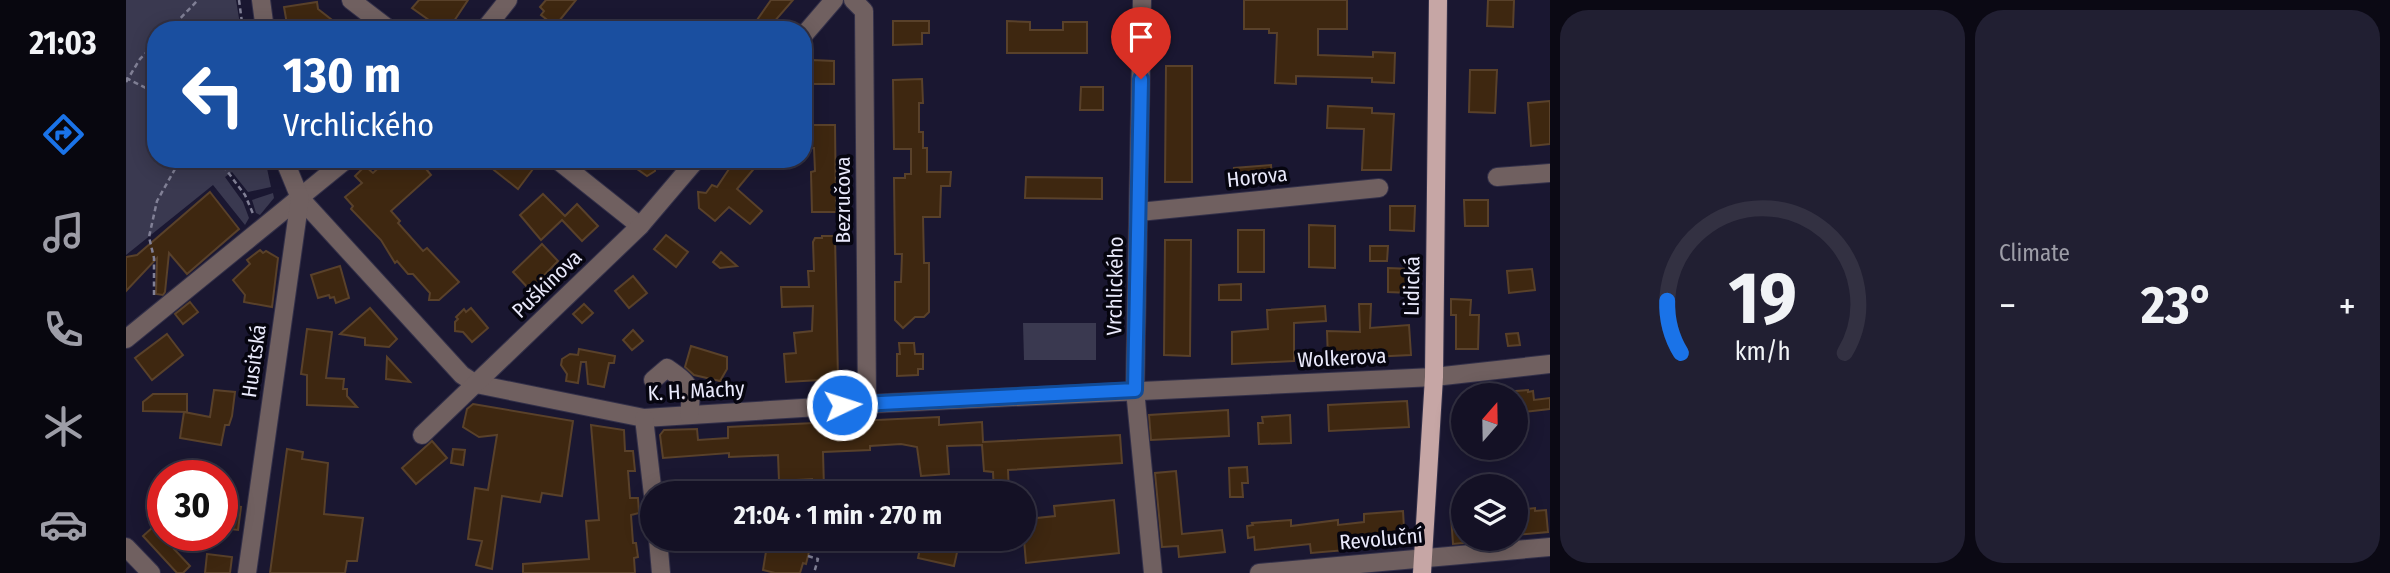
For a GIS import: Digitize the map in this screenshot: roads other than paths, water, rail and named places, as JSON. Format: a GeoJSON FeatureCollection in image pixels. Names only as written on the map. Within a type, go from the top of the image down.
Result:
{"type":"FeatureCollection","features":[{"type":"Feature","properties":{"kind":"main road","name":"Lidická"},"geometry":{"type":"LineString","coordinates":[[1423,566],[1434,377],[1438,0]]}},
{"type":"Feature","properties":{"kind":"street"},"geometry":{"type":"LineString","coordinates":[[261,0],[264,21]]}},
{"type":"Feature","properties":{"kind":"street"},"geometry":{"type":"LineString","coordinates":[[351,0],[378,21]]}},
{"type":"Feature","properties":{"kind":"street"},"geometry":{"type":"LineString","coordinates":[[491,21],[508,0]]}},
{"type":"Feature","properties":{"kind":"street"},"geometry":{"type":"LineString","coordinates":[[812,26],[834,0]]}},
{"type":"Feature","properties":{"kind":"street","name":"Bezručova"},"geometry":{"type":"LineString","coordinates":[[853,0],[864,11],[867,404]]}},
{"type":"Feature","properties":{"kind":"street","name":"Vrchlického"},"geometry":{"type":"LineString","coordinates":[[1142,0],[1135,390],[1153,573]]}},
{"type":"Feature","properties":{"kind":"street"},"geometry":{"type":"LineString","coordinates":[[288,168],[300,198]]}},
{"type":"Feature","properties":{"kind":"street"},"geometry":{"type":"LineString","coordinates":[[126,339],[336,168]]}},
{"type":"Feature","properties":{"kind":"street"},"geometry":{"type":"LineString","coordinates":[[567,168],[640,226]]}},
{"type":"Feature","properties":{"kind":"street","name":"Puškinova"},"geometry":{"type":"LineString","coordinates":[[422,435],[640,226],[689,168]]}},
{"type":"Feature","properties":{"kind":"street"},"geometry":{"type":"LineString","coordinates":[[1497,177],[1550,173]]}},
{"type":"Feature","properties":{"kind":"street","name":"Horova"},"geometry":{"type":"LineString","coordinates":[[1139,212],[1379,188]]}},
{"type":"Feature","properties":{"kind":"street","name":"K. H. Máchy"},"geometry":{"type":"LineString","coordinates":[[300,198],[462,375],[476,384],[644,418],[1135,390]]}},
{"type":"Feature","properties":{"kind":"street","name":"Husitská"},"geometry":{"type":"LineString","coordinates":[[247,573],[300,198]]}},
{"type":"Feature","properties":{"kind":"street","name":"Wolkerova"},"geometry":{"type":"LineString","coordinates":[[1135,390],[1434,377],[1550,364]]}},
{"type":"Feature","properties":{"kind":"street"},"geometry":{"type":"LineString","coordinates":[[653,380],[667,368],[688,384],[692,396],[689,415]]}},
{"type":"Feature","properties":{"kind":"street"},"geometry":{"type":"LineString","coordinates":[[644,418],[651,481]]}},
{"type":"Feature","properties":{"kind":"street"},"geometry":{"type":"LineString","coordinates":[[126,547],[151,573]]}},
{"type":"Feature","properties":{"kind":"street","name":"Revoluční"},"geometry":{"type":"LineString","coordinates":[[1266,573],[1423,566],[1550,547]]}},
{"type":"Feature","properties":{"kind":"street"},"geometry":{"type":"LineString","coordinates":[[658,551],[661,573]]}}]}
